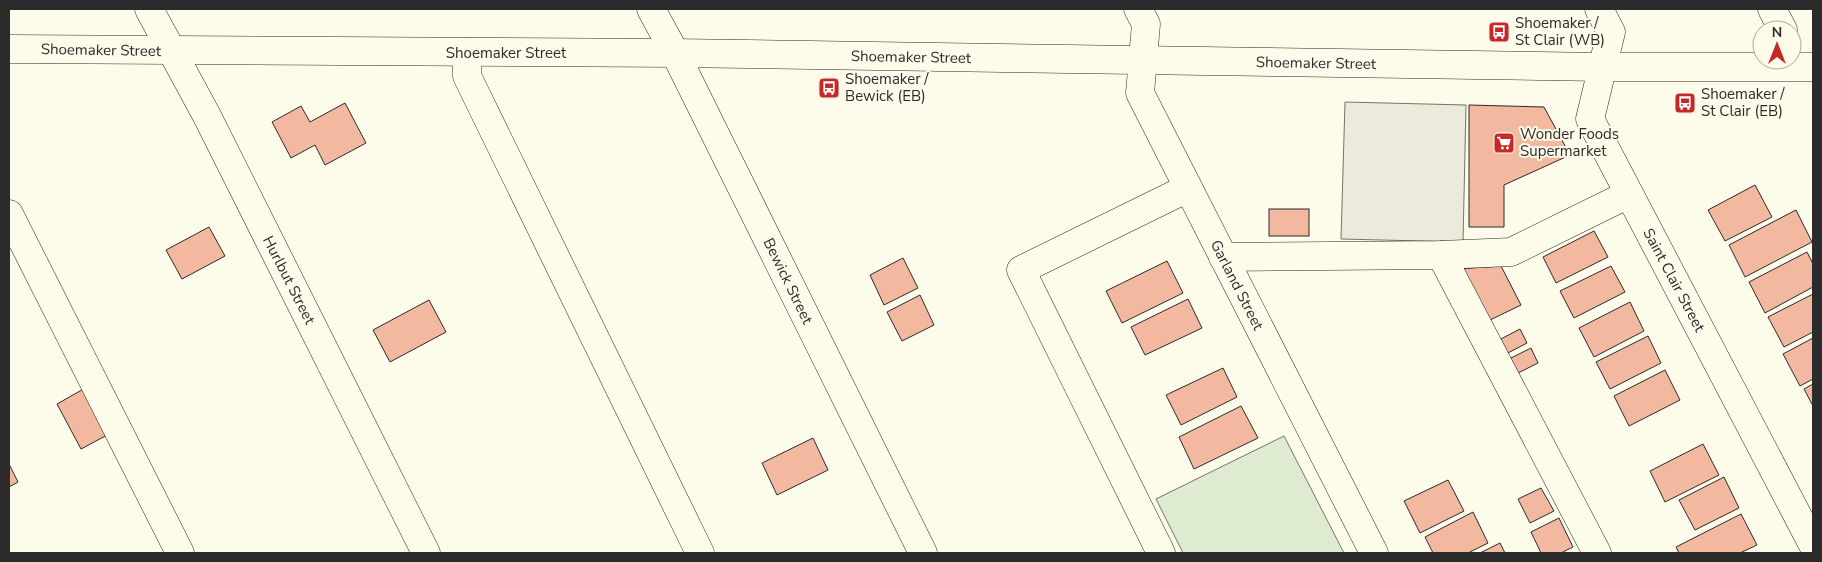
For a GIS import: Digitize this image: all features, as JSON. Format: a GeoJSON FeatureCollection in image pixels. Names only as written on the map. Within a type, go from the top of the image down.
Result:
{"type":"FeatureCollection","features":[{"type":"Feature","properties":{"kind":"street","name":"Hurlbut Street"},"geometry":{"type":"LineString","coordinates":[[149,9],[216,134],[426,553]]}},
{"type":"Feature","properties":{"kind":"street","name":"Bewick Street"},"geometry":{"type":"LineString","coordinates":[[651,9],[675,53],[923,553]]}},
{"type":"Feature","properties":{"kind":"street","name":"Garland Street"},"geometry":{"type":"LineString","coordinates":[[1138,9],[1146,24],[1140,93],[1374,553]]}},
{"type":"Feature","properties":{"kind":"street","name":"Saint Clair Street"},"geometry":{"type":"LineString","coordinates":[[1599,9],[1611,32],[1590,119],[1813,544]]}},
{"type":"Feature","properties":{"kind":"street","name":"Shoemaker Street"},"geometry":{"type":"LineString","coordinates":[[9,49],[675,53],[1602,67],[1805,67]]}},
{"type":"Feature","properties":{"kind":"street"},"geometry":{"type":"LineString","coordinates":[[468,52],[468,76],[700,553]]}},
{"type":"Feature","properties":{"kind":"street"},"geometry":{"type":"LineString","coordinates":[[1161,553],[1020,270],[1188,188]]}},
{"type":"Feature","properties":{"kind":"street"},"geometry":{"type":"LineString","coordinates":[[1223,258],[1511,252],[1629,194]]}},
{"type":"Feature","properties":{"kind":"street"},"geometry":{"type":"LineString","coordinates":[[9,214],[180,553]]}},
{"type":"Feature","properties":{"kind":"street"},"geometry":{"type":"LineString","coordinates":[[1441,254],[1597,553]]}},
{"type":"Feature","properties":{"kind":"green space"},"geometry":{"type":"Polygon","coordinates":[[[1284,436],[1344,553],[1183,553],[1156,499],[1284,436]]]}},
{"type":"Feature","properties":{"kind":"shaded area"},"geometry":{"type":"Polygon","coordinates":[[[1345,102],[1466,105],[1463,242],[1341,239],[1345,102]]]}},
{"type":"Feature","properties":{"kind":"building"},"geometry":{"type":"Polygon","coordinates":[[[345,103],[366,143],[325,165],[315,145],[291,158],[272,122],[301,106],[310,122],[345,103]]]}},
{"type":"Feature","properties":{"kind":"building"},"geometry":{"type":"Polygon","coordinates":[[[1469,105],[1544,107],[1570,155],[1504,185],[1504,227],[1469,227],[1469,105]]]}},
{"type":"Feature","properties":{"kind":"building"},"geometry":{"type":"Polygon","coordinates":[[[1755,185],[1772,217],[1725,241],[1708,210],[1755,185]]]}},
{"type":"Feature","properties":{"kind":"building"},"geometry":{"type":"Polygon","coordinates":[[[1269,209],[1309,209],[1309,236],[1269,236],[1269,209]]]}},
{"type":"Feature","properties":{"kind":"building"},"geometry":{"type":"Polygon","coordinates":[[[1796,210],[1812,242],[1745,277],[1729,245],[1796,210]]]}},
{"type":"Feature","properties":{"kind":"building"},"geometry":{"type":"Polygon","coordinates":[[[209,227],[225,256],[182,279],[166,250],[209,227]]]}},
{"type":"Feature","properties":{"kind":"building"},"geometry":{"type":"Polygon","coordinates":[[[1594,231],[1608,257],[1556,283],[1543,257],[1594,231]]]}},
{"type":"Feature","properties":{"kind":"building"},"geometry":{"type":"Polygon","coordinates":[[[1807,252],[1813,264],[1813,287],[1765,313],[1749,282],[1807,252]]]}},
{"type":"Feature","properties":{"kind":"building"},"geometry":{"type":"Polygon","coordinates":[[[903,258],[918,288],[884,305],[870,275],[903,258]]]}},
{"type":"Feature","properties":{"kind":"building"},"geometry":{"type":"Polygon","coordinates":[[[1167,261],[1183,293],[1122,323],[1106,291],[1167,261]]]}},
{"type":"Feature","properties":{"kind":"building"},"geometry":{"type":"Polygon","coordinates":[[[1501,266],[1521,305],[1486,322],[1457,269],[1501,266]]]}},
{"type":"Feature","properties":{"kind":"building"},"geometry":{"type":"Polygon","coordinates":[[[1611,266],[1625,292],[1574,318],[1560,291],[1611,266]]]}},
{"type":"Feature","properties":{"kind":"building"},"geometry":{"type":"Polygon","coordinates":[[[1813,294],[1813,332],[1784,347],[1768,317],[1813,294]]]}},
{"type":"Feature","properties":{"kind":"building"},"geometry":{"type":"Polygon","coordinates":[[[920,295],[934,325],[902,341],[887,312],[920,295]]]}},
{"type":"Feature","properties":{"kind":"building"},"geometry":{"type":"Polygon","coordinates":[[[1188,299],[1202,328],[1145,355],[1131,327],[1188,299]]]}},
{"type":"Feature","properties":{"kind":"building"},"geometry":{"type":"Polygon","coordinates":[[[429,300],[446,332],[390,362],[373,330],[429,300]]]}},
{"type":"Feature","properties":{"kind":"building"},"geometry":{"type":"Polygon","coordinates":[[[1630,302],[1644,331],[1594,357],[1579,328],[1630,302]]]}},
{"type":"Feature","properties":{"kind":"building"},"geometry":{"type":"Polygon","coordinates":[[[1520,329],[1527,343],[1504,355],[1497,341],[1520,329]]]}},
{"type":"Feature","properties":{"kind":"building"},"geometry":{"type":"Polygon","coordinates":[[[1648,336],[1661,363],[1610,389],[1596,362],[1648,336]]]}},
{"type":"Feature","properties":{"kind":"building"},"geometry":{"type":"Polygon","coordinates":[[[1813,338],[1813,379],[1800,386],[1783,354],[1813,338]]]}},
{"type":"Feature","properties":{"kind":"building"},"geometry":{"type":"Polygon","coordinates":[[[1531,348],[1538,363],[1514,375],[1507,360],[1531,348]]]}},
{"type":"Feature","properties":{"kind":"building"},"geometry":{"type":"Polygon","coordinates":[[[1223,368],[1237,397],[1181,425],[1166,395],[1223,368]]]}},
{"type":"Feature","properties":{"kind":"building"},"geometry":{"type":"Polygon","coordinates":[[[1665,370],[1680,400],[1629,426],[1614,396],[1665,370]]]}},
{"type":"Feature","properties":{"kind":"building"},"geometry":{"type":"Polygon","coordinates":[[[1813,384],[1813,406],[1804,389],[1813,384]]]}},
{"type":"Feature","properties":{"kind":"building"},"geometry":{"type":"Polygon","coordinates":[[[87,387],[111,433],[81,449],[57,404],[87,387]]]}},
{"type":"Feature","properties":{"kind":"building"},"geometry":{"type":"Polygon","coordinates":[[[1241,406],[1258,438],[1194,469],[1179,437],[1241,406]]]}},
{"type":"Feature","properties":{"kind":"building"},"geometry":{"type":"Polygon","coordinates":[[[813,438],[828,470],[777,495],[762,463],[813,438]]]}},
{"type":"Feature","properties":{"kind":"building"},"geometry":{"type":"Polygon","coordinates":[[[1703,444],[1719,475],[1665,502],[1650,471],[1703,444]]]}},
{"type":"Feature","properties":{"kind":"building"},"geometry":{"type":"Polygon","coordinates":[[[9,464],[18,482],[9,487],[9,464]]]}},
{"type":"Feature","properties":{"kind":"building"},"geometry":{"type":"Polygon","coordinates":[[[1724,477],[1739,508],[1695,530],[1679,500],[1724,477]]]}},
{"type":"Feature","properties":{"kind":"building"},"geometry":{"type":"Polygon","coordinates":[[[1448,480],[1464,511],[1420,533],[1404,501],[1448,480]]]}},
{"type":"Feature","properties":{"kind":"building"},"geometry":{"type":"Polygon","coordinates":[[[1541,488],[1554,511],[1530,523],[1518,499],[1541,488]]]}},
{"type":"Feature","properties":{"kind":"building"},"geometry":{"type":"Polygon","coordinates":[[[1473,512],[1488,543],[1468,553],[1433,553],[1425,537],[1473,512]]]}},
{"type":"Feature","properties":{"kind":"building"},"geometry":{"type":"Polygon","coordinates":[[[1741,514],[1757,545],[1740,553],[1679,553],[1676,547],[1741,514]]]}},
{"type":"Feature","properties":{"kind":"building"},"geometry":{"type":"Polygon","coordinates":[[[1559,518],[1573,547],[1561,553],[1541,553],[1531,532],[1559,518]]]}},
{"type":"Feature","properties":{"kind":"building"},"geometry":{"type":"Polygon","coordinates":[[[1500,543],[1505,553],[1480,553],[1500,543]]]}},
{"type":"Feature","properties":{"kind":"place","name":"Shoemaker / St Clair (WB)"},"geometry":{"type":"Point","coordinates":[1499,32]}},
{"type":"Feature","properties":{"kind":"place","name":"Shoemaker / Bewick (EB)"},"geometry":{"type":"Point","coordinates":[829,88]}},
{"type":"Feature","properties":{"kind":"place","name":"Shoemaker / St Clair (EB)"},"geometry":{"type":"Point","coordinates":[1685,103]}},
{"type":"Feature","properties":{"kind":"place","name":"Wonder Foods Supermarket"},"geometry":{"type":"Point","coordinates":[1504,143]}}]}
